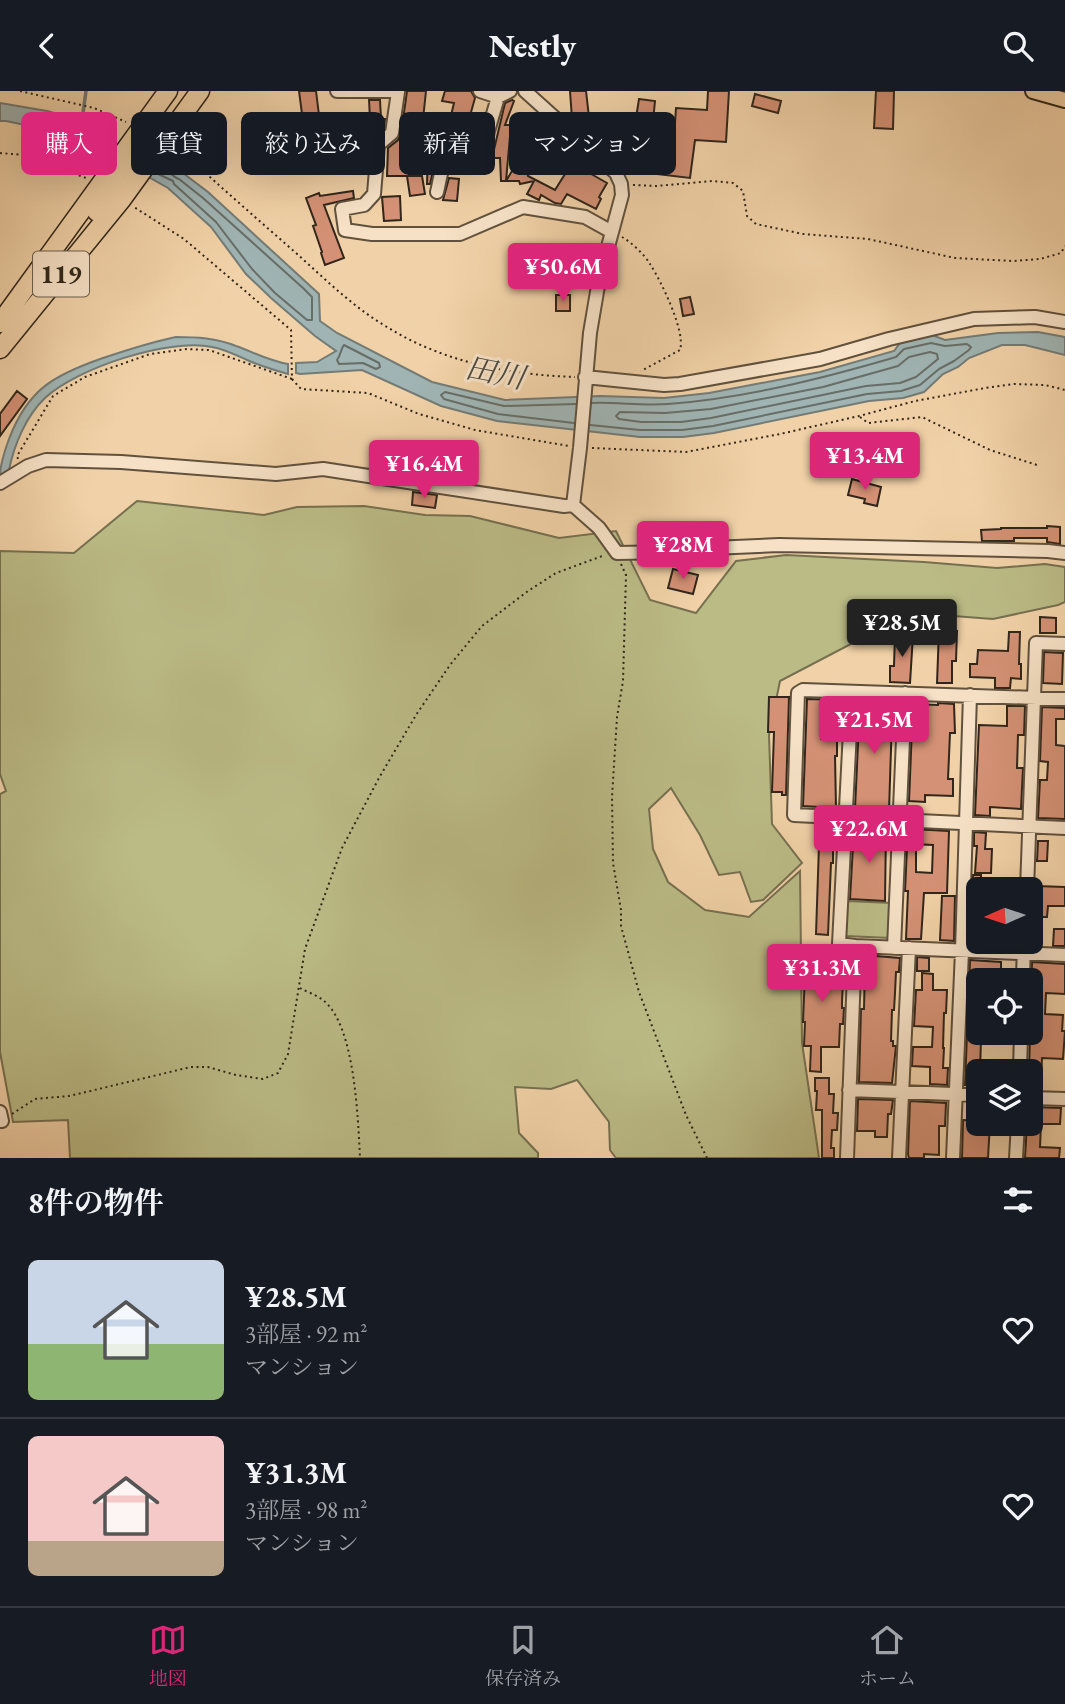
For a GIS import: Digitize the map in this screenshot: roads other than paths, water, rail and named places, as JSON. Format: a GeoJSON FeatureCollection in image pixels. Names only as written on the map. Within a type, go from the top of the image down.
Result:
{"type":"FeatureCollection","features":[{"type":"Feature","properties":{"kind":"highway","name":"119"},"geometry":{"type":"LineString","coordinates":[[149,112],[153,91]]}},
{"type":"Feature","properties":{"kind":"highway","name":"119"},"geometry":{"type":"LineString","coordinates":[[155,112],[167,91]]}},
{"type":"Feature","properties":{"kind":"highway","name":"119"},"geometry":{"type":"LineString","coordinates":[[163,112],[186,91]]}},
{"type":"Feature","properties":{"kind":"highway","name":"119"},"geometry":{"type":"LineString","coordinates":[[168,112],[200,91]]}},
{"type":"Feature","properties":{"kind":"highway","name":"119"},"geometry":{"type":"LineString","coordinates":[[0,349],[131,150]]}},
{"type":"Feature","properties":{"kind":"highway","name":"119"},"geometry":{"type":"LineString","coordinates":[[0,323],[32,279],[106,189],[131,150]]}},
{"type":"Feature","properties":{"kind":"main road"},"geometry":{"type":"LineString","coordinates":[[1033,91],[1065,100]]}},
{"type":"Feature","properties":{"kind":"street"},"geometry":{"type":"LineString","coordinates":[[337,91],[398,91],[392,133],[378,145],[374,194],[364,205],[342,209],[345,230],[372,234],[460,233],[523,207],[585,217],[612,232]]}},
{"type":"Feature","properties":{"kind":"street"},"geometry":{"type":"LineString","coordinates":[[480,91],[498,97],[510,91]]}},
{"type":"Feature","properties":{"kind":"street"},"geometry":{"type":"LineString","coordinates":[[525,91],[615,173],[621,184],[622,195],[599,280],[590,333],[573,505]]}},
{"type":"Feature","properties":{"kind":"street"},"geometry":{"type":"LineString","coordinates":[[437,192],[447,164],[483,156],[498,97]]}},
{"type":"Feature","properties":{"kind":"street"},"geometry":{"type":"LineString","coordinates":[[585,379],[680,384],[820,359],[974,319],[1035,317],[1065,322]]}},
{"type":"Feature","properties":{"kind":"street"},"geometry":{"type":"LineString","coordinates":[[0,483],[28,466],[46,460],[121,462],[276,474],[323,469],[564,506],[573,505],[599,528],[617,554],[779,545],[1065,553]]}},
{"type":"Feature","properties":{"kind":"street"},"geometry":{"type":"LineString","coordinates":[[1028,877],[1036,643],[1065,644]]}},
{"type":"Feature","properties":{"kind":"street"},"geometry":{"type":"LineString","coordinates":[[1065,699],[803,689],[798,693],[794,815],[1065,828]]}},
{"type":"Feature","properties":{"kind":"street"},"geometry":{"type":"LineString","coordinates":[[852,692],[839,944],[966,951]]}},
{"type":"Feature","properties":{"kind":"street"},"geometry":{"type":"LineString","coordinates":[[894,948],[905,693]]}},
{"type":"Feature","properties":{"kind":"street"},"geometry":{"type":"LineString","coordinates":[[953,1158],[970,695]]}},
{"type":"Feature","properties":{"kind":"street"},"geometry":{"type":"LineString","coordinates":[[847,1158],[855,946]]}},
{"type":"Feature","properties":{"kind":"street"},"geometry":{"type":"LineString","coordinates":[[899,1158],[909,948]]}},
{"type":"Feature","properties":{"kind":"street"},"geometry":{"type":"LineString","coordinates":[[1043,951],[1065,955]]}},
{"type":"Feature","properties":{"kind":"street"},"geometry":{"type":"LineString","coordinates":[[849,1090],[966,1094]]}},
{"type":"Feature","properties":{"kind":"street"},"geometry":{"type":"LineString","coordinates":[[1043,1098],[1065,1099]]}},
{"type":"Feature","properties":{"kind":"street"},"geometry":{"type":"LineString","coordinates":[[1016,1158],[1017,1136]]}},
{"type":"Feature","properties":{"kind":"water"},"geometry":{"type":"Polygon","coordinates":[[[0,103],[51,112],[21,112],[21,124],[0,121],[0,103]]]}},
{"type":"Feature","properties":{"kind":"water"},"geometry":{"type":"Polygon","coordinates":[[[117,137],[131,144],[131,167],[117,159],[117,137]]]}},
{"type":"Feature","properties":{"kind":"water"},"geometry":{"type":"Polygon","coordinates":[[[145,175],[186,175],[208,192],[319,294],[320,321],[337,333],[432,382],[505,400],[600,396],[664,398],[709,393],[820,372],[894,351],[900,343],[932,335],[945,340],[998,333],[1038,332],[1065,337],[1065,355],[1025,345],[1002,345],[969,358],[943,374],[924,392],[683,437],[640,437],[497,421],[441,406],[362,370],[296,373],[296,363],[317,362],[336,351],[315,336],[246,274],[211,227],[168,188],[145,175]]]}},
{"type":"Feature","properties":{"kind":"water"},"geometry":{"type":"Polygon","coordinates":[[[176,337],[229,343],[288,364],[288,374],[225,351],[194,345],[148,351],[100,366],[60,387],[38,405],[22,431],[9,470],[0,476],[4,452],[16,422],[34,396],[45,386],[86,364],[176,337]]]}},
{"type":"Feature","properties":{"kind":"waterway"},"geometry":{"type":"LineString","coordinates":[[83,112],[86,91]]}},
{"type":"Feature","properties":{"kind":"water label","name":"田川"},"geometry":{"type":"Point","coordinates":[495,373]}}]}
